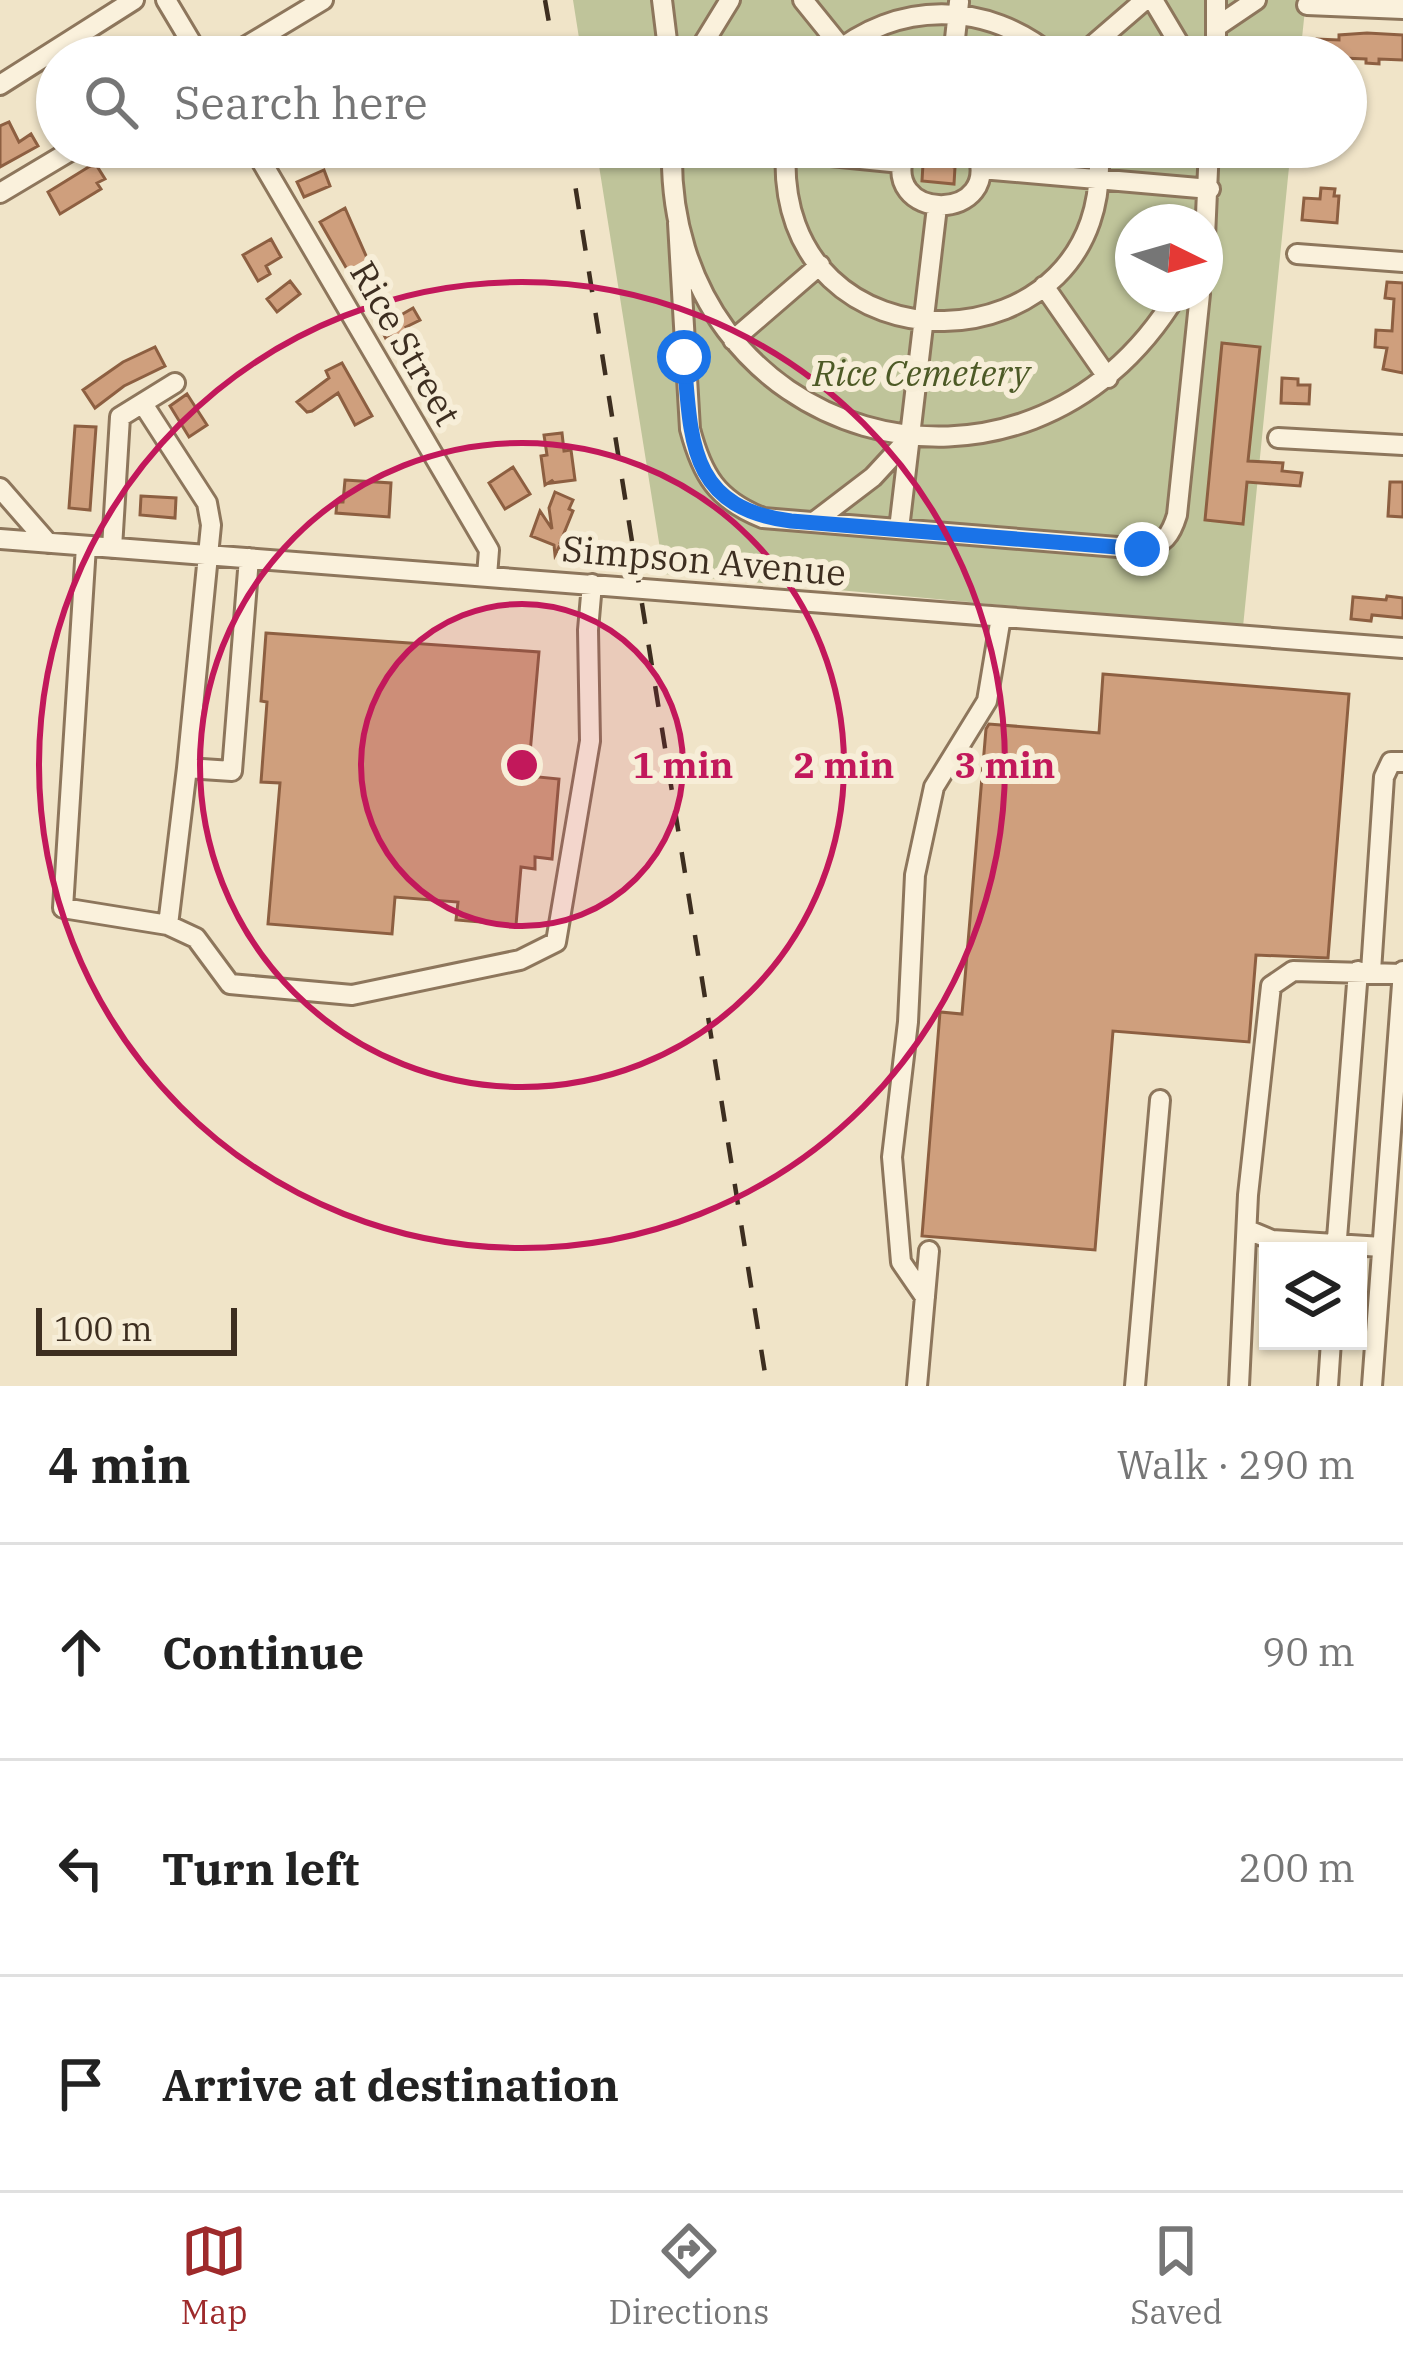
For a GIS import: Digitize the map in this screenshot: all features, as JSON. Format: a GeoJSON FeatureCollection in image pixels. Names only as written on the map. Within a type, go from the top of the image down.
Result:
{"type":"FeatureCollection","features":[{"type":"Feature","properties":{"kind":"street"},"geometry":{"type":"LineString","coordinates":[[77,36],[134,0]]}},
{"type":"Feature","properties":{"kind":"street"},"geometry":{"type":"LineString","coordinates":[[166,0],[187,36]]}},
{"type":"Feature","properties":{"kind":"street"},"geometry":{"type":"LineString","coordinates":[[263,36],[323,0]]}},
{"type":"Feature","properties":{"kind":"street"},"geometry":{"type":"LineString","coordinates":[[662,0],[666,36]]}},
{"type":"Feature","properties":{"kind":"street"},"geometry":{"type":"LineString","coordinates":[[708,36],[730,0]]}},
{"type":"Feature","properties":{"kind":"street"},"geometry":{"type":"LineString","coordinates":[[803,0],[825,36]]}},
{"type":"Feature","properties":{"kind":"street"},"geometry":{"type":"LineString","coordinates":[[1105,36],[1149,0],[1172,36]]}},
{"type":"Feature","properties":{"kind":"street"},"geometry":{"type":"LineString","coordinates":[[1216,0],[1218,36]]}},
{"type":"Feature","properties":{"kind":"street"},"geometry":{"type":"LineString","coordinates":[[1219,26],[1256,0]]}},
{"type":"Feature","properties":{"kind":"street"},"geometry":{"type":"LineString","coordinates":[[955,36],[959,5]]}},
{"type":"Feature","properties":{"kind":"street"},"geometry":{"type":"LineString","coordinates":[[858,36],[912,13],[959,5],[1025,36]]}},
{"type":"Feature","properties":{"kind":"street"},"geometry":{"type":"LineString","coordinates":[[1307,5],[1403,9]]}},
{"type":"Feature","properties":{"kind":"street"},"geometry":{"type":"LineString","coordinates":[[0,85],[36,62]]}},
{"type":"Feature","properties":{"kind":"street"},"geometry":{"type":"LineString","coordinates":[[0,193],[42,168]]}},
{"type":"Feature","properties":{"kind":"street","name":"Rice Street"},"geometry":{"type":"LineString","coordinates":[[265,168],[489,550],[488,576]]}},
{"type":"Feature","properties":{"kind":"street"},"geometry":{"type":"LineString","coordinates":[[674,168],[690,429],[709,482],[725,499],[763,518],[1142,549],[1166,539],[1177,514],[1198,312]]}},
{"type":"Feature","properties":{"kind":"street"},"geometry":{"type":"LineString","coordinates":[[787,168],[789,205],[805,244],[820,265],[858,300],[925,322],[986,317],[1045,286],[1083,235],[1099,168]]}},
{"type":"Feature","properties":{"kind":"street"},"geometry":{"type":"LineString","coordinates":[[903,168],[902,176],[914,197],[938,207],[950,206],[972,193],[981,169],[1210,189]]}},
{"type":"Feature","properties":{"kind":"street"},"geometry":{"type":"LineString","coordinates":[[1208,204],[1210,168]]}},
{"type":"Feature","properties":{"kind":"street"},"geometry":{"type":"LineString","coordinates":[[899,529],[938,207]]}},
{"type":"Feature","properties":{"kind":"street"},"geometry":{"type":"LineString","coordinates":[[678,223],[691,265],[733,340],[779,385],[823,410],[874,430],[911,436],[977,434],[1063,406],[1108,377],[1166,312]]}},
{"type":"Feature","properties":{"kind":"street"},"geometry":{"type":"LineString","coordinates":[[1298,254],[1403,262]]}},
{"type":"Feature","properties":{"kind":"street"},"geometry":{"type":"LineString","coordinates":[[733,340],[820,265]]}},
{"type":"Feature","properties":{"kind":"street"},"geometry":{"type":"LineString","coordinates":[[1045,286],[1108,377]]}},
{"type":"Feature","properties":{"kind":"street"},"geometry":{"type":"LineString","coordinates":[[682,310],[696,299],[709,302]]}},
{"type":"Feature","properties":{"kind":"street"},"geometry":{"type":"LineString","coordinates":[[112,548],[120,417],[175,383]]}},
{"type":"Feature","properties":{"kind":"street"},"geometry":{"type":"LineString","coordinates":[[142,404],[207,503],[211,525],[168,925]]}},
{"type":"Feature","properties":{"kind":"street"},"geometry":{"type":"LineString","coordinates":[[814,522],[873,477],[911,436]]}},
{"type":"Feature","properties":{"kind":"street"},"geometry":{"type":"LineString","coordinates":[[1279,438],[1403,445]]}},
{"type":"Feature","properties":{"kind":"street"},"geometry":{"type":"LineString","coordinates":[[0,488],[48,543]]}},
{"type":"Feature","properties":{"kind":"street","name":"Simpson Avenue"},"geometry":{"type":"LineString","coordinates":[[0,539],[1403,648]]}},
{"type":"Feature","properties":{"kind":"street"},"geometry":{"type":"LineString","coordinates":[[86,546],[57,916],[168,925],[196,938],[230,984],[352,995],[520,960],[556,942],[590,741],[592,584]]}},
{"type":"Feature","properties":{"kind":"street"},"geometry":{"type":"LineString","coordinates":[[187,768],[232,771],[249,558]]}},
{"type":"Feature","properties":{"kind":"street"},"geometry":{"type":"LineString","coordinates":[[925,1298],[901,1262],[892,1157],[908,1022],[915,874],[934,787],[987,701],[1000,616]]}},
{"type":"Feature","properties":{"kind":"street"},"geometry":{"type":"LineString","coordinates":[[1337,1242],[1384,777],[1390,762],[1403,762]]}},
{"type":"Feature","properties":{"kind":"street"},"geometry":{"type":"LineString","coordinates":[[1239,1386],[1248,1195],[1271,986],[1293,971],[1403,972],[1397,1130],[1372,1386]]}},
{"type":"Feature","properties":{"kind":"street"},"geometry":{"type":"LineString","coordinates":[[1135,1386],[1160,1100]]}},
{"type":"Feature","properties":{"kind":"street"},"geometry":{"type":"LineString","coordinates":[[1248,1230],[1288,1242]]}},
{"type":"Feature","properties":{"kind":"street"},"geometry":{"type":"LineString","coordinates":[[917,1386],[929,1251]]}},
{"type":"Feature","properties":{"kind":"street"},"geometry":{"type":"LineString","coordinates":[[1367,1251],[1403,1258]]}},
{"type":"Feature","properties":{"kind":"street"},"geometry":{"type":"LineString","coordinates":[[1328,1386],[1330,1350]]}},
{"type":"Feature","properties":{"kind":"green space"},"geometry":{"type":"Polygon","coordinates":[[[573,0],[1306,0],[1302,36],[579,36],[573,0]]]}},
{"type":"Feature","properties":{"kind":"green space","name":"Rice Cemetery"},"geometry":{"type":"Polygon","coordinates":[[[599,168],[1289,168],[1243,627],[664,574],[599,168]]]}},
{"type":"Feature","properties":{"kind":"building"},"geometry":{"type":"Polygon","coordinates":[[[1339,35],[1403,35],[1403,60],[1367,63],[1367,36],[1339,35]]]}},
{"type":"Feature","properties":{"kind":"building"},"geometry":{"type":"Polygon","coordinates":[[[9,122],[19,142],[31,134],[36,147],[0,167],[0,126],[9,122]]]}},
{"type":"Feature","properties":{"kind":"building"},"geometry":{"type":"Polygon","coordinates":[[[87,168],[98,168],[105,179],[97,183],[101,189],[60,214],[48,192],[87,168]]]}},
{"type":"Feature","properties":{"kind":"building"},"geometry":{"type":"Polygon","coordinates":[[[923,168],[955,168],[954,184],[922,181],[923,168]]]}},
{"type":"Feature","properties":{"kind":"building"},"geometry":{"type":"Polygon","coordinates":[[[324,170],[330,186],[304,197],[297,182],[324,170]]]}},
{"type":"Feature","properties":{"kind":"building"},"geometry":{"type":"Polygon","coordinates":[[[1321,188],[1335,189],[1334,196],[1339,196],[1337,223],[1302,220],[1304,198],[1320,199],[1321,188]]]}},
{"type":"Feature","properties":{"kind":"building"},"geometry":{"type":"Polygon","coordinates":[[[345,208],[371,267],[352,278],[320,222],[345,208]]]}},
{"type":"Feature","properties":{"kind":"building"},"geometry":{"type":"Polygon","coordinates":[[[271,239],[281,257],[266,266],[270,274],[258,281],[243,255],[271,239]]]}},
{"type":"Feature","properties":{"kind":"building"},"geometry":{"type":"Polygon","coordinates":[[[290,281],[300,294],[277,312],[267,299],[290,281]]]}},
{"type":"Feature","properties":{"kind":"building"},"geometry":{"type":"Polygon","coordinates":[[[1387,282],[1403,283],[1403,373],[1383,369],[1387,348],[1375,347],[1376,330],[1392,331],[1394,299],[1385,298],[1387,282]]]}},
{"type":"Feature","properties":{"kind":"building"},"geometry":{"type":"Polygon","coordinates":[[[413,308],[420,320],[406,327],[411,335],[395,344],[391,336],[386,339],[380,327],[413,308]]]}},
{"type":"Feature","properties":{"kind":"building"},"geometry":{"type":"Polygon","coordinates":[[[1222,343],[1260,347],[1248,461],[1283,463],[1282,471],[1302,473],[1300,486],[1247,482],[1243,524],[1205,520],[1222,343]]]}},
{"type":"Feature","properties":{"kind":"building"},"geometry":{"type":"Polygon","coordinates":[[[155,347],[165,366],[124,386],[95,408],[83,390],[155,347]]]}},
{"type":"Feature","properties":{"kind":"building"},"geometry":{"type":"Polygon","coordinates":[[[342,363],[372,416],[355,425],[338,393],[312,411],[297,402],[329,378],[326,371],[342,363]]]}},
{"type":"Feature","properties":{"kind":"building"},"geometry":{"type":"Polygon","coordinates":[[[1282,378],[1310,385],[1309,404],[1281,403],[1282,378]]]}},
{"type":"Feature","properties":{"kind":"building"},"geometry":{"type":"Polygon","coordinates":[[[187,394],[207,425],[189,437],[170,406],[187,394]]]}},
{"type":"Feature","properties":{"kind":"building"},"geometry":{"type":"Polygon","coordinates":[[[75,426],[96,427],[90,510],[69,508],[75,426]]]}},
{"type":"Feature","properties":{"kind":"building"},"geometry":{"type":"Polygon","coordinates":[[[562,433],[564,451],[571,450],[575,480],[551,483],[553,480],[545,485],[544,435],[562,433]]]}},
{"type":"Feature","properties":{"kind":"building"},"geometry":{"type":"Polygon","coordinates":[[[513,467],[530,494],[505,509],[489,483],[513,467]]]}},
{"type":"Feature","properties":{"kind":"building"},"geometry":{"type":"Polygon","coordinates":[[[345,480],[391,483],[389,517],[336,513],[337,502],[343,502],[345,480]]]}},
{"type":"Feature","properties":{"kind":"building"},"geometry":{"type":"Polygon","coordinates":[[[1390,482],[1403,482],[1403,517],[1388,516],[1390,482]]]}},
{"type":"Feature","properties":{"kind":"building"},"geometry":{"type":"Polygon","coordinates":[[[555,492],[573,500],[569,509],[573,511],[560,543],[564,549],[559,547],[555,555],[554,545],[531,536],[540,511],[552,529],[549,508],[555,492]]]}},
{"type":"Feature","properties":{"kind":"building"},"geometry":{"type":"Polygon","coordinates":[[[141,496],[176,498],[175,518],[140,515],[141,496]]]}},
{"type":"Feature","properties":{"kind":"building"},"geometry":{"type":"Polygon","coordinates":[[[1387,596],[1403,598],[1403,618],[1351,619],[1353,597],[1386,600],[1387,596]]]}},
{"type":"Feature","properties":{"kind":"building"},"geometry":{"type":"Polygon","coordinates":[[[266,633],[539,652],[528,776],[559,779],[552,859],[535,857],[535,869],[521,867],[516,925],[456,920],[458,902],[395,897],[392,934],[268,924],[280,783],[261,782],[266,633]]]}},
{"type":"Feature","properties":{"kind":"building"},"geometry":{"type":"Polygon","coordinates":[[[1103,674],[1349,694],[1328,958],[1256,955],[1249,1042],[1113,1031],[1095,1250],[922,1236],[940,1012],[962,1014],[986,729],[989,724],[1099,733],[1103,674]]]}},
{"type":"Feature","properties":{"kind":"railway"},"geometry":{"type":"LineString","coordinates":[[545,0],[551,36]]}},
{"type":"Feature","properties":{"kind":"railway"},"geometry":{"type":"LineString","coordinates":[[572,168],[767,1386]]}},
{"type":"Feature","properties":{"kind":"route"},"geometry":{"type":"LineString","coordinates":[[684,357],[690,429],[698,460],[709,482],[741,509],[763,518],[791,521],[1142,549]]}}]}
